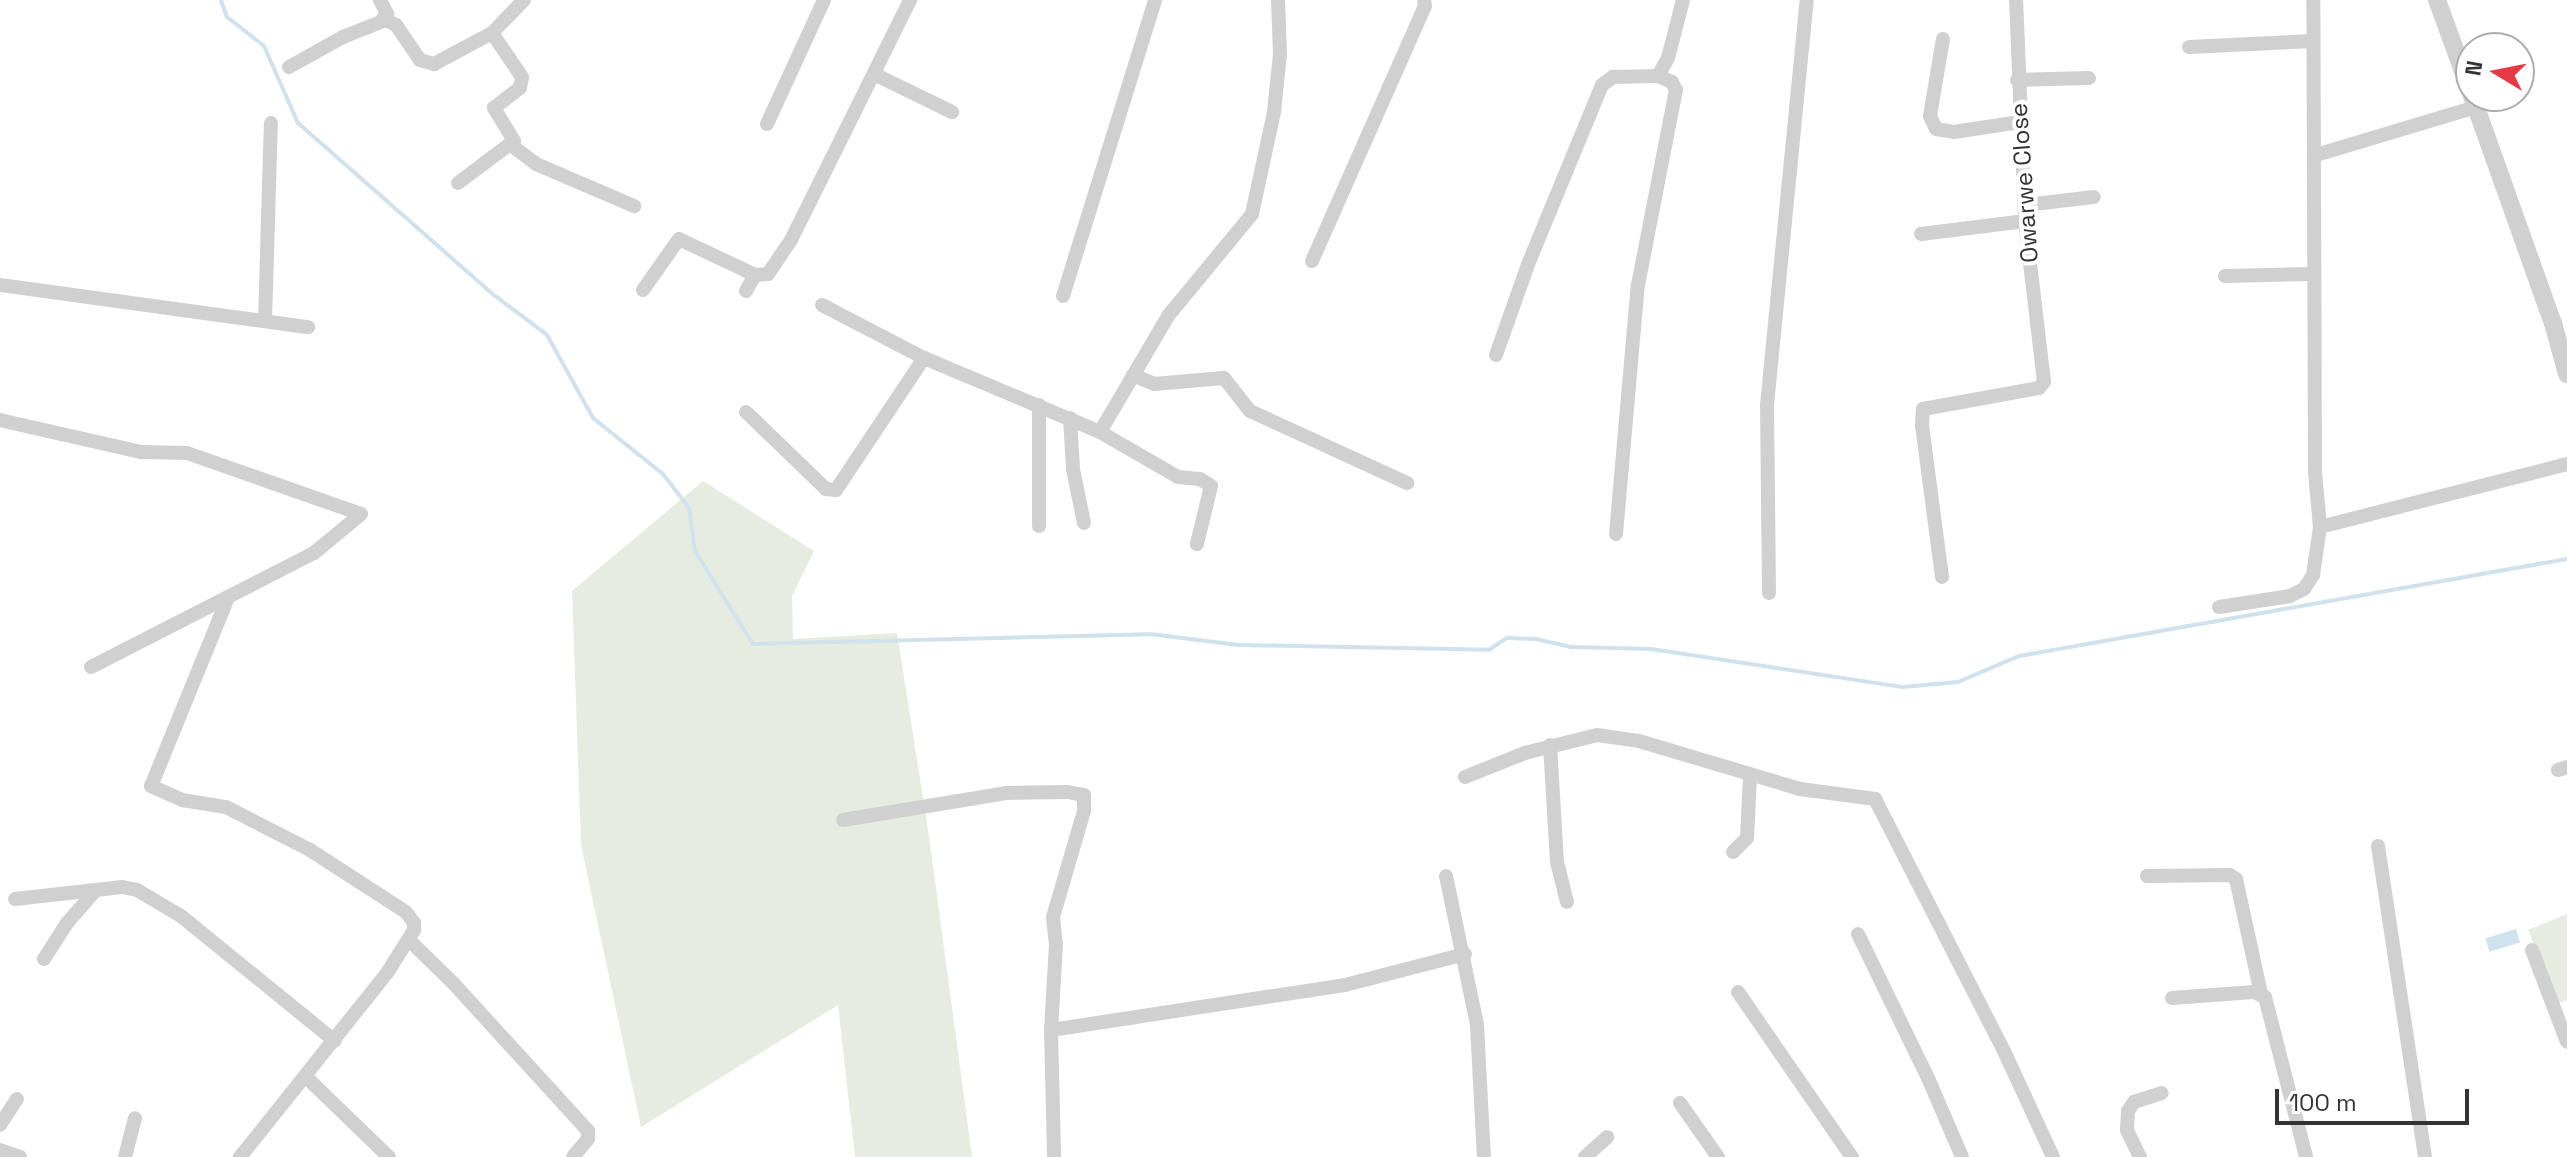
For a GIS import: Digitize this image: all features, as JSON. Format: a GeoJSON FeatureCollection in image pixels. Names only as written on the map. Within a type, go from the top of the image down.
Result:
{"type":"FeatureCollection","features":[{"type":"Feature","properties":{"kind":"street"},"geometry":{"type":"LineString","coordinates":[[289,67],[343,37],[381,21],[387,14],[380,0]]}},
{"type":"Feature","properties":{"kind":"street"},"geometry":{"type":"LineString","coordinates":[[381,21],[393,22],[418,58],[429,64],[445,60],[492,33],[524,0]]}},
{"type":"Feature","properties":{"kind":"street"},"geometry":{"type":"LineString","coordinates":[[767,124],[824,0]]}},
{"type":"Feature","properties":{"kind":"street"},"geometry":{"type":"LineString","coordinates":[[643,290],[679,239],[755,275],[768,274],[781,258],[910,0]]}},
{"type":"Feature","properties":{"kind":"street"},"geometry":{"type":"LineString","coordinates":[[1063,296],[1155,0]]}},
{"type":"Feature","properties":{"kind":"street"},"geometry":{"type":"LineString","coordinates":[[1100,432],[1182,297],[1252,214],[1274,112],[1280,54],[1278,0]]}},
{"type":"Feature","properties":{"kind":"street"},"geometry":{"type":"LineString","coordinates":[[1312,261],[1425,6],[1424,0]]}},
{"type":"Feature","properties":{"kind":"street"},"geometry":{"type":"LineString","coordinates":[[1658,76],[1668,58],[1683,0]]}},
{"type":"Feature","properties":{"kind":"street"},"geometry":{"type":"LineString","coordinates":[[1769,593],[1767,405],[1807,0]]}},
{"type":"Feature","properties":{"kind":"street","name":"Owarwe Close"},"geometry":{"type":"LineString","coordinates":[[1942,577],[1922,412],[1927,407],[2039,388],[2044,382],[2025,221],[2016,0]]}},
{"type":"Feature","properties":{"kind":"street"},"geometry":{"type":"LineString","coordinates":[[2219,607],[2290,596],[2304,589],[2313,575],[2320,527],[2315,472],[2313,0]]}},
{"type":"Feature","properties":{"kind":"street"},"geometry":{"type":"LineString","coordinates":[[2437,0],[2455,50]]}},
{"type":"Feature","properties":{"kind":"street"},"geometry":{"type":"LineString","coordinates":[[458,183],[511,145],[513,137],[495,115],[494,108],[520,88],[522,77],[492,33]]}},
{"type":"Feature","properties":{"kind":"street"},"geometry":{"type":"LineString","coordinates":[[1943,39],[1930,116],[1936,129],[1954,132],[2019,122]]}},
{"type":"Feature","properties":{"kind":"street"},"geometry":{"type":"LineString","coordinates":[[2189,47],[2313,41]]}},
{"type":"Feature","properties":{"kind":"street"},"geometry":{"type":"LineString","coordinates":[[874,74],[952,112]]}},
{"type":"Feature","properties":{"kind":"street"},"geometry":{"type":"LineString","coordinates":[[1496,355],[1534,249],[1602,85],[1613,77],[1658,76],[1672,82],[1676,90],[1638,285],[1616,534]]}},
{"type":"Feature","properties":{"kind":"street"},"geometry":{"type":"LineString","coordinates":[[2017,80],[2089,78]]}},
{"type":"Feature","properties":{"kind":"street"},"geometry":{"type":"LineString","coordinates":[[2316,155],[2455,105]]}},
{"type":"Feature","properties":{"kind":"street"},"geometry":{"type":"LineString","coordinates":[[2478,112],[2553,323],[2567,374]]}},
{"type":"Feature","properties":{"kind":"street"},"geometry":{"type":"LineString","coordinates":[[265,321],[271,123]]}},
{"type":"Feature","properties":{"kind":"street"},"geometry":{"type":"LineString","coordinates":[[511,145],[536,164],[634,206]]}},
{"type":"Feature","properties":{"kind":"street"},"geometry":{"type":"LineString","coordinates":[[2025,205],[2094,197]]}},
{"type":"Feature","properties":{"kind":"street"},"geometry":{"type":"LineString","coordinates":[[1921,234],[2025,221]]}},
{"type":"Feature","properties":{"kind":"street"},"geometry":{"type":"LineString","coordinates":[[2225,276],[2314,274]]}},
{"type":"Feature","properties":{"kind":"street"},"geometry":{"type":"LineString","coordinates":[[746,291],[755,275]]}},
{"type":"Feature","properties":{"kind":"street"},"geometry":{"type":"LineString","coordinates":[[0,285],[308,327]]}},
{"type":"Feature","properties":{"kind":"street"},"geometry":{"type":"LineString","coordinates":[[822,305],[924,358],[1085,424],[1178,477],[1200,479],[1211,486],[1197,544]]}},
{"type":"Feature","properties":{"kind":"street"},"geometry":{"type":"LineString","coordinates":[[746,412],[826,489],[836,490],[924,358]]}},
{"type":"Feature","properties":{"kind":"street"},"geometry":{"type":"LineString","coordinates":[[1133,375],[1154,384],[1224,378],[1250,411],[1407,483]]}},
{"type":"Feature","properties":{"kind":"street"},"geometry":{"type":"LineString","coordinates":[[1039,405],[1039,526]]}},
{"type":"Feature","properties":{"kind":"street"},"geometry":{"type":"LineString","coordinates":[[1070,418],[1084,523]]}},
{"type":"Feature","properties":{"kind":"street"},"geometry":{"type":"LineString","coordinates":[[0,420],[141,452],[187,453],[361,514],[314,553],[91,667]]}},
{"type":"Feature","properties":{"kind":"street"},"geometry":{"type":"LineString","coordinates":[[1071,440],[1085,424]]}},
{"type":"Feature","properties":{"kind":"street"},"geometry":{"type":"LineString","coordinates":[[2320,527],[2567,464]]}},
{"type":"Feature","properties":{"kind":"street"},"geometry":{"type":"LineString","coordinates":[[227,600],[151,786],[182,800],[226,807],[310,850],[406,912],[414,923],[410,941],[335,1041],[240,1157]]}},
{"type":"Feature","properties":{"kind":"street"},"geometry":{"type":"LineString","coordinates":[[1465,777],[1550,745],[1597,735],[1620,737],[1800,789],[1875,799],[2004,1051],[2053,1157]]}},
{"type":"Feature","properties":{"kind":"street"},"geometry":{"type":"LineString","coordinates":[[1550,745],[1556,852],[1567,902]]}},
{"type":"Feature","properties":{"kind":"street"},"geometry":{"type":"LineString","coordinates":[[1733,852],[1747,838],[1750,776]]}},
{"type":"Feature","properties":{"kind":"street"},"geometry":{"type":"LineString","coordinates":[[843,820],[1006,793],[1068,792],[1084,795],[1084,811],[1053,917],[1056,944],[1051,1030],[1054,1157]]}},
{"type":"Feature","properties":{"kind":"street"},"geometry":{"type":"LineString","coordinates":[[2378,846],[2425,1157]]}},
{"type":"Feature","properties":{"kind":"street"},"geometry":{"type":"LineString","coordinates":[[2147,876],[2230,875],[2236,879],[2261,994],[2269,1005],[2306,1157]]}},
{"type":"Feature","properties":{"kind":"street"},"geometry":{"type":"LineString","coordinates":[[1446,876],[1465,954],[1477,1025],[1484,1157]]}},
{"type":"Feature","properties":{"kind":"street"},"geometry":{"type":"LineString","coordinates":[[15,899],[122,887],[155,898],[335,1041]]}},
{"type":"Feature","properties":{"kind":"street"},"geometry":{"type":"LineString","coordinates":[[44,959],[67,923],[95,891]]}},
{"type":"Feature","properties":{"kind":"street"},"geometry":{"type":"LineString","coordinates":[[1858,934],[1928,1078],[1962,1157]]}},
{"type":"Feature","properties":{"kind":"street"},"geometry":{"type":"LineString","coordinates":[[410,941],[454,984],[588,1131],[588,1139],[573,1157]]}},
{"type":"Feature","properties":{"kind":"street"},"geometry":{"type":"LineString","coordinates":[[2532,950],[2567,1042]]}},
{"type":"Feature","properties":{"kind":"street"},"geometry":{"type":"LineString","coordinates":[[1051,1030],[1345,985],[1465,954]]}},
{"type":"Feature","properties":{"kind":"street"},"geometry":{"type":"LineString","coordinates":[[1738,992],[1852,1157]]}},
{"type":"Feature","properties":{"kind":"street"},"geometry":{"type":"LineString","coordinates":[[2172,998],[2261,994]]}},
{"type":"Feature","properties":{"kind":"street"},"geometry":{"type":"LineString","coordinates":[[305,1076],[389,1157]]}},
{"type":"Feature","properties":{"kind":"street"},"geometry":{"type":"LineString","coordinates":[[2140,1157],[2127,1130],[2128,1111],[2134,1102],[2162,1093]]}},
{"type":"Feature","properties":{"kind":"street"},"geometry":{"type":"LineString","coordinates":[[0,1125],[17,1099]]}},
{"type":"Feature","properties":{"kind":"street"},"geometry":{"type":"LineString","coordinates":[[1680,1103],[1718,1157]]}},
{"type":"Feature","properties":{"kind":"street"},"geometry":{"type":"LineString","coordinates":[[125,1157],[135,1118]]}},
{"type":"Feature","properties":{"kind":"street"},"geometry":{"type":"LineString","coordinates":[[1585,1157],[1607,1137]]}},
{"type":"Feature","properties":{"kind":"street"},"geometry":{"type":"LineString","coordinates":[[0,1150],[20,1157]]}},
{"type":"Feature","properties":{"kind":"shaded area"},"geometry":{"type":"Polygon","coordinates":[[[703,481],[814,551],[792,596],[793,639],[897,633],[929,836],[972,1157],[855,1157],[838,1005],[641,1127],[581,845],[572,591],[703,481]]]}},
{"type":"Feature","properties":{"kind":"shaded area"},"geometry":{"type":"Polygon","coordinates":[[[2567,914],[2567,1000],[2559,1003],[2528,930],[2567,914]]]}},
{"type":"Feature","properties":{"kind":"water"},"geometry":{"type":"Polygon","coordinates":[[[2516,929],[2520,942],[2489,952],[2485,938],[2516,929]]]}},
{"type":"Feature","properties":{"kind":"waterway"},"geometry":{"type":"LineString","coordinates":[[221,0],[227,17],[264,46],[298,123],[494,295],[547,335],[593,418],[663,474],[689,508],[695,551],[753,644],[1150,634],[1238,645],[1489,650],[1507,638],[1536,639],[1572,647],[1651,649],[1903,687],[1958,682],[2019,656],[2567,559]]}}]}
